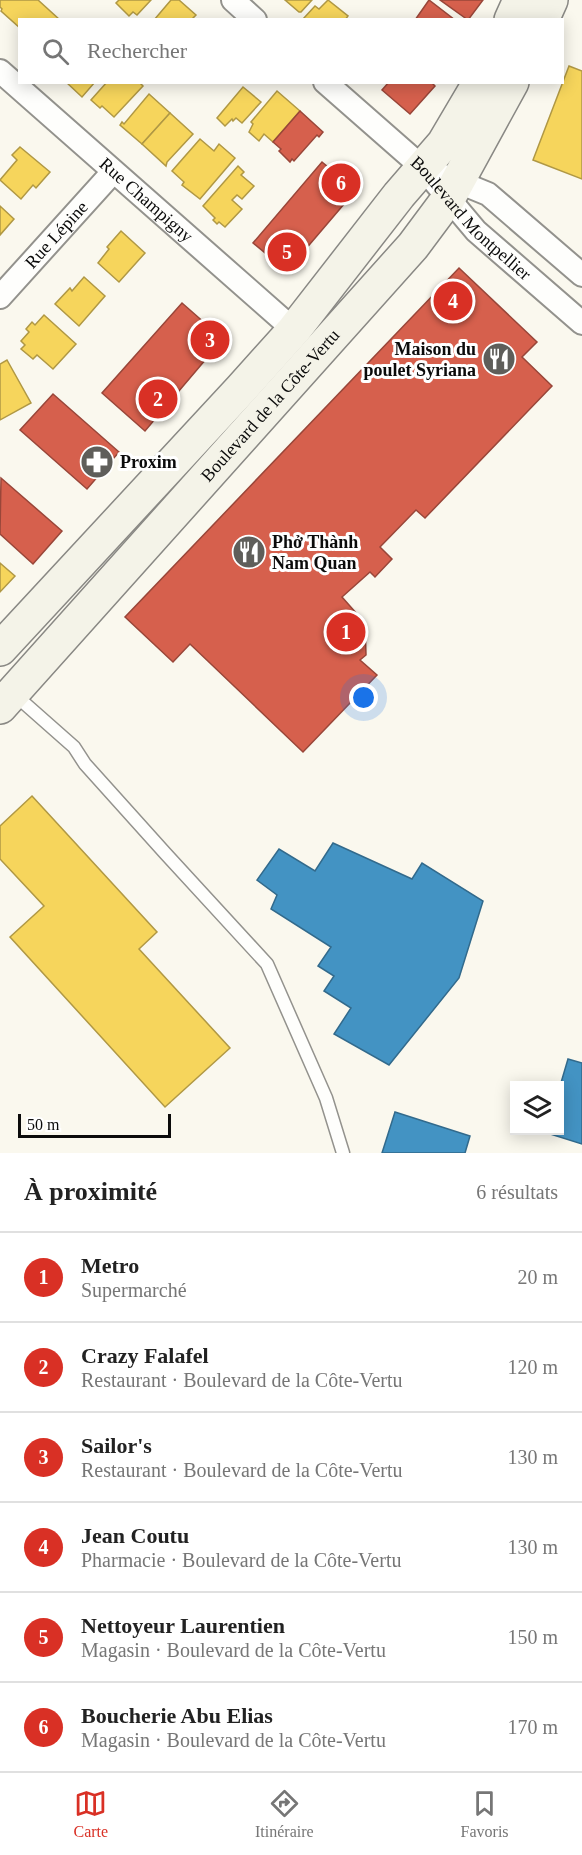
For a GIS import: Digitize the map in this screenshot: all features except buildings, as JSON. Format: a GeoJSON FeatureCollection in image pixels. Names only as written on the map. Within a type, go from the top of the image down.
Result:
{"type":"FeatureCollection","features":[{"type":"Feature","properties":{"kind":"main road"},"geometry":{"type":"LineString","coordinates":[[512,18],[520,0]]}},
{"type":"Feature","properties":{"kind":"main road"},"geometry":{"type":"LineString","coordinates":[[543,18],[551,0]]}},
{"type":"Feature","properties":{"kind":"main road","name":"Boulevard de la Côte-Vertu"},"geometry":{"type":"LineString","coordinates":[[0,649],[294,330],[399,195],[454,129],[479,84]]}},
{"type":"Feature","properties":{"kind":"main road","name":"Boulevard de la Côte-Vertu"},"geometry":{"type":"LineString","coordinates":[[4,694],[371,295],[413,246],[453,190],[511,84]]}},
{"type":"Feature","properties":{"kind":"street"},"geometry":{"type":"LineString","coordinates":[[233,0],[253,18]]}},
{"type":"Feature","properties":{"kind":"street","name":"Rue Champigny"},"geometry":{"type":"LineString","coordinates":[[0,71],[294,330]]}},
{"type":"Feature","properties":{"kind":"street","name":"Boulevard Montpellier"},"geometry":{"type":"LineString","coordinates":[[327,84],[423,168],[453,190],[476,231],[582,324]]}},
{"type":"Feature","properties":{"kind":"street","name":"Rue Lépine"},"geometry":{"type":"LineString","coordinates":[[0,297],[113,172]]}},
{"type":"Feature","properties":{"kind":"street","name":"Boulevard Montpellier"},"geometry":{"type":"LineString","coordinates":[[453,190],[488,194],[582,275]]}},
{"type":"Feature","properties":{"kind":"lane"},"geometry":{"type":"LineString","coordinates":[[4,694],[74,747],[86,764],[157,844],[267,964],[326,1098],[343,1153]]}},
{"type":"Feature","properties":{"kind":"place","name":"Boucherie Abu Elias"},"geometry":{"type":"Point","coordinates":[341,183]}},
{"type":"Feature","properties":{"kind":"place","name":"Nettoyeur Laurentien"},"geometry":{"type":"Point","coordinates":[287,252]}},
{"type":"Feature","properties":{"kind":"place","name":"Jean Coutu"},"geometry":{"type":"Point","coordinates":[453,301]}},
{"type":"Feature","properties":{"kind":"place","name":"Sailor's"},"geometry":{"type":"Point","coordinates":[210,340]}},
{"type":"Feature","properties":{"kind":"place","name":"Maison du poulet Syriana"},"geometry":{"type":"Point","coordinates":[499,359]}},
{"type":"Feature","properties":{"kind":"place","name":"Crazy Falafel"},"geometry":{"type":"Point","coordinates":[158,399]}},
{"type":"Feature","properties":{"kind":"place","name":"Proxim"},"geometry":{"type":"Point","coordinates":[97,462]}},
{"type":"Feature","properties":{"kind":"place","name":"Phở Thành Nam Quan"},"geometry":{"type":"Point","coordinates":[249,552]}},
{"type":"Feature","properties":{"kind":"place","name":"Metro"},"geometry":{"type":"Point","coordinates":[346,632]}}]}
